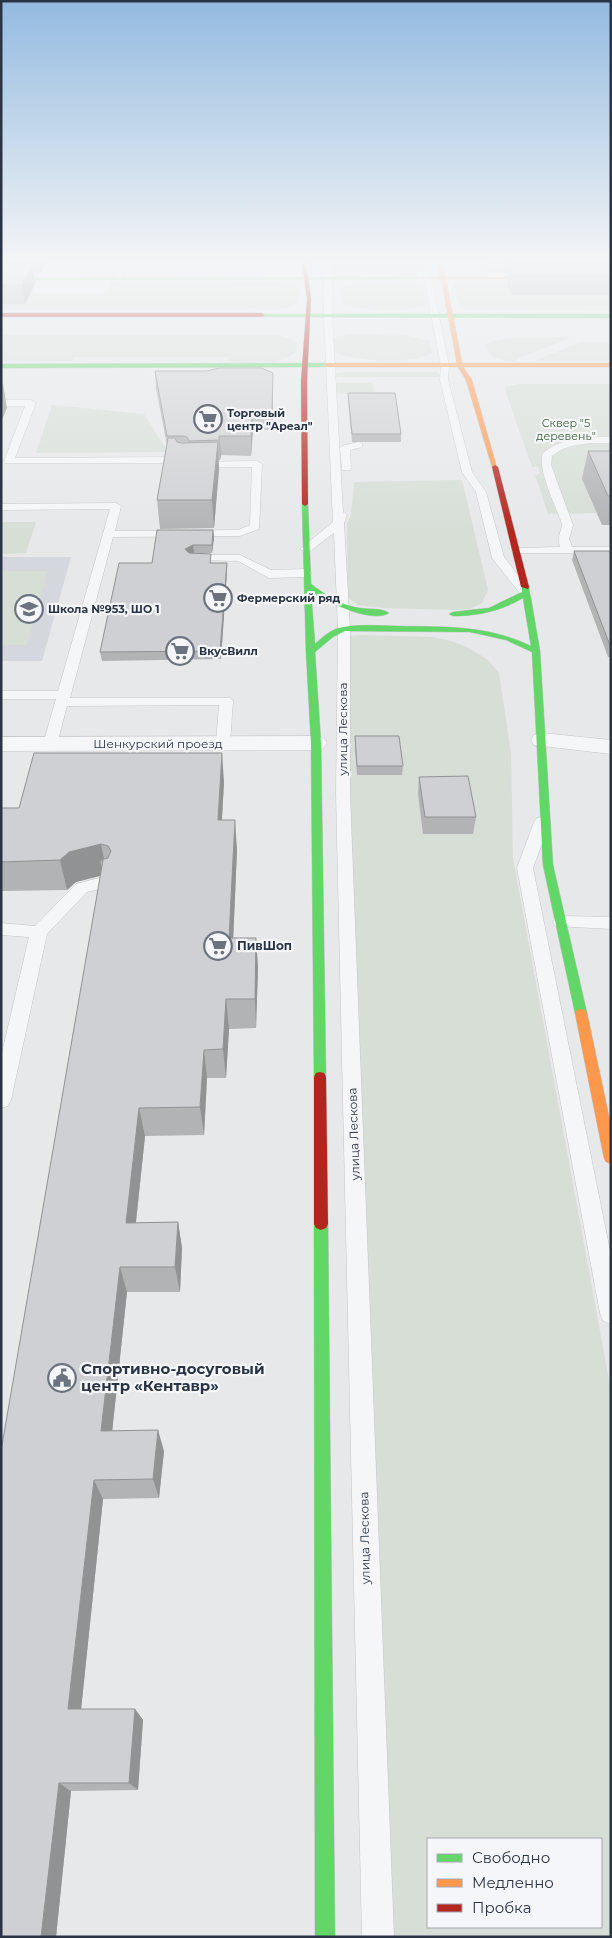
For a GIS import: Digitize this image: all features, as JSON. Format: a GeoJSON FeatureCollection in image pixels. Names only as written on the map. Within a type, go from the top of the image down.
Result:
{"type":"FeatureCollection","features":[{"type":"Feature","properties":{"kind":"main road"},"geometry":{"type":"LineString","coordinates":[[303,352],[306,549],[316,743],[322,1233],[326,1937]]}},
{"type":"Feature","properties":{"kind":"main road"},"geometry":{"type":"LineString","coordinates":[[459,352],[460,366],[469,380],[496,469],[526,593],[536,651],[548,865],[588,1043],[611,1158]]}},
{"type":"Feature","properties":{"kind":"main road"},"geometry":{"type":"LineString","coordinates":[[1,366],[611,366]]}},
{"type":"Feature","properties":{"kind":"main road"},"geometry":{"type":"LineString","coordinates":[[307,579],[331,603],[343,619],[492,633],[536,651]]}},
{"type":"Feature","properties":{"kind":"main road"},"geometry":{"type":"LineString","coordinates":[[439,614],[489,613],[505,607],[526,593]]}},
{"type":"Feature","properties":{"kind":"main road"},"geometry":{"type":"LineString","coordinates":[[310,652],[330,635],[343,619],[361,612],[400,613]]}},
{"type":"Feature","properties":{"kind":"street"},"geometry":{"type":"LineString","coordinates":[[542,740],[611,746]]}},
{"type":"Feature","properties":{"kind":"street","name":"Шенкурский проезд"},"geometry":{"type":"LineString","coordinates":[[1,744],[316,743]]}},
{"type":"Feature","properties":{"kind":"lane","name":"улица Лескова"},"geometry":{"type":"LineString","coordinates":[[332,352],[331,366],[343,619],[343,793],[378,1937]]}},
{"type":"Feature","properties":{"kind":"lane"},"geometry":{"type":"LineString","coordinates":[[442,352],[445,366],[444,380],[467,472],[481,492],[498,558],[526,593]]}},
{"type":"Feature","properties":{"kind":"lane"},"geometry":{"type":"LineString","coordinates":[[1,403],[31,402],[9,461],[184,460],[184,465],[257,464],[255,527],[240,533],[109,534]]}},
{"type":"Feature","properties":{"kind":"lane"},"geometry":{"type":"LineString","coordinates":[[567,550],[563,539],[568,525],[546,465],[547,455],[558,446],[587,440],[611,440]]}},
{"type":"Feature","properties":{"kind":"lane"},"geometry":{"type":"LineString","coordinates":[[306,549],[338,524],[349,501],[345,448],[359,445]]}},
{"type":"Feature","properties":{"kind":"lane"},"geometry":{"type":"LineString","coordinates":[[1,507],[116,506],[50,744]]}},
{"type":"Feature","properties":{"kind":"lane"},"geometry":{"type":"LineString","coordinates":[[517,551],[611,550]]}},
{"type":"Feature","properties":{"kind":"lane"},"geometry":{"type":"LineString","coordinates":[[194,558],[240,558],[269,574],[307,579]]}},
{"type":"Feature","properties":{"kind":"lane"},"geometry":{"type":"LineString","coordinates":[[1,695],[63,699],[226,701],[223,744]]}},
{"type":"Feature","properties":{"kind":"lane"},"geometry":{"type":"LineString","coordinates":[[545,816],[525,868],[611,1313]]}},
{"type":"Feature","properties":{"kind":"lane"},"geometry":{"type":"LineString","coordinates":[[1,1100],[39,932],[82,888],[107,882]]}},
{"type":"Feature","properties":{"kind":"lane"},"geometry":{"type":"LineString","coordinates":[[561,922],[611,923]]}},
{"type":"Feature","properties":{"kind":"lane"},"geometry":{"type":"LineString","coordinates":[[1,929],[39,932]]}},
{"type":"Feature","properties":{"kind":"shaded area","name":"Школа №953, ШО 1"},"geometry":{"type":"Polygon","coordinates":[[[1,557],[71,557],[42,661],[1,661],[1,557]]]}},
{"type":"Feature","properties":{"kind":"green space"},"geometry":{"type":"Polygon","coordinates":[[[1,352],[295,352],[276,362],[227,361],[228,357],[74,357],[72,361],[1,361],[1,352]]]}},
{"type":"Feature","properties":{"kind":"green space"},"geometry":{"type":"Polygon","coordinates":[[[337,352],[432,353],[424,357],[412,359],[382,361],[337,352]]]}},
{"type":"Feature","properties":{"kind":"green space"},"geometry":{"type":"Polygon","coordinates":[[[533,352],[515,361],[501,360],[489,353],[533,352]]]}},
{"type":"Feature","properties":{"kind":"green space"},"geometry":{"type":"Polygon","coordinates":[[[555,352],[611,352],[611,361],[534,361],[555,352]]]}},
{"type":"Feature","properties":{"kind":"green space"},"geometry":{"type":"Polygon","coordinates":[[[437,372],[444,377],[332,377],[337,373],[437,372]]]}},
{"type":"Feature","properties":{"kind":"green space"},"geometry":{"type":"Polygon","coordinates":[[[331,383],[373,383],[374,393],[337,394],[331,383]]]}},
{"type":"Feature","properties":{"kind":"green space","name":"Сквер \"5 деревень\""},"geometry":{"type":"Polygon","coordinates":[[[520,384],[611,384],[611,459],[583,479],[597,513],[548,514],[535,475],[540,474],[538,467],[532,467],[504,387],[520,384]]]}},
{"type":"Feature","properties":{"kind":"green space"},"geometry":{"type":"Polygon","coordinates":[[[52,405],[144,414],[168,452],[36,453],[52,405]]]}},
{"type":"Feature","properties":{"kind":"green space"},"geometry":{"type":"Polygon","coordinates":[[[462,480],[488,590],[482,603],[470,609],[453,610],[383,608],[358,605],[348,598],[347,523],[351,515],[354,482],[462,480]]]}},
{"type":"Feature","properties":{"kind":"green space"},"geometry":{"type":"Polygon","coordinates":[[[1,522],[36,522],[26,553],[1,554],[1,522]]]}},
{"type":"Feature","properties":{"kind":"green space"},"geometry":{"type":"Polygon","coordinates":[[[1,571],[48,571],[27,645],[1,645],[1,571]]]}},
{"type":"Feature","properties":{"kind":"green space"},"geometry":{"type":"Polygon","coordinates":[[[361,635],[433,637],[469,648],[488,660],[499,673],[511,753],[513,858],[611,1391],[611,1937],[386,1937],[342,642],[350,636],[361,635]]]}},
{"type":"Feature","properties":{"kind":"building","name":"Торговый центр \"Ареал\""},"geometry":{"type":"Polygon","coordinates":[[[220,368],[261,368],[273,373],[272,411],[252,411],[251,436],[219,436],[219,440],[189,441],[187,437],[183,436],[167,436],[155,371],[206,371],[220,368]]]}},
{"type":"Feature","properties":{"kind":"building"},"geometry":{"type":"Polygon","coordinates":[[[348,393],[395,393],[401,434],[352,434],[348,393]]]}},
{"type":"Feature","properties":{"kind":"building"},"geometry":{"type":"Polygon","coordinates":[[[168,438],[175,438],[177,442],[182,443],[218,442],[212,500],[157,500],[168,438]]]}},
{"type":"Feature","properties":{"kind":"building"},"geometry":{"type":"Polygon","coordinates":[[[588,451],[611,451],[611,496],[608,496],[588,451]]]}},
{"type":"Feature","properties":{"kind":"building"},"geometry":{"type":"Polygon","coordinates":[[[157,530],[213,530],[212,545],[193,545],[185,549],[189,553],[211,554],[210,563],[227,563],[220,651],[100,652],[119,563],[152,563],[157,530]]]}},
{"type":"Feature","properties":{"kind":"building"},"geometry":{"type":"Polygon","coordinates":[[[574,551],[609,551],[611,554],[611,648],[574,551]]]}},
{"type":"Feature","properties":{"kind":"building"},"geometry":{"type":"Polygon","coordinates":[[[355,736],[399,736],[403,766],[357,766],[355,736]]]}},
{"type":"Feature","properties":{"kind":"building"},"geometry":{"type":"Polygon","coordinates":[[[34,753],[222,753],[218,820],[235,820],[229,938],[256,938],[255,999],[226,999],[223,1049],[204,1050],[200,1107],[139,1108],[126,1223],[178,1222],[175,1267],[120,1267],[101,1431],[158,1430],[153,1479],[94,1480],[68,1709],[135,1709],[129,1783],[59,1783],[41,1937],[1,1937],[1,1451],[103,860],[100,860],[108,858],[111,851],[108,846],[101,844],[69,852],[60,860],[1,862],[1,808],[19,808],[34,753]]]}},
{"type":"Feature","properties":{"kind":"building"},"geometry":{"type":"Polygon","coordinates":[[[468,776],[476,817],[425,817],[419,777],[468,776]]]}},
{"type":"Feature","properties":{"kind":"traffic: fast"},"geometry":{"type":"LineString","coordinates":[[1,366],[326,365]]}},
{"type":"Feature","properties":{"kind":"traffic: fast"},"geometry":{"type":"LineString","coordinates":[[305,504],[306,565],[316,743],[320,1077]]}},
{"type":"Feature","properties":{"kind":"traffic: fast"},"geometry":{"type":"LineString","coordinates":[[307,585],[326,598],[343,606],[362,611],[385,613]]}},
{"type":"Feature","properties":{"kind":"traffic: fast"},"geometry":{"type":"LineString","coordinates":[[525,587],[536,651],[548,865],[581,1013]]}},
{"type":"Feature","properties":{"kind":"traffic: fast"},"geometry":{"type":"LineString","coordinates":[[453,614],[491,610],[526,593]]}},
{"type":"Feature","properties":{"kind":"traffic: fast"},"geometry":{"type":"LineString","coordinates":[[310,652],[330,635],[344,629],[362,628],[470,630],[508,638],[536,651]]}},
{"type":"Feature","properties":{"kind":"traffic: fast"},"geometry":{"type":"LineString","coordinates":[[321,1224],[325,1937]]}},
{"type":"Feature","properties":{"kind":"traffic: slow"},"geometry":{"type":"LineString","coordinates":[[457,352],[460,366],[469,380],[495,467]]}},
{"type":"Feature","properties":{"kind":"traffic: slow"},"geometry":{"type":"LineString","coordinates":[[326,365],[611,365]]}},
{"type":"Feature","properties":{"kind":"traffic: slow"},"geometry":{"type":"LineString","coordinates":[[581,1013],[611,1158]]}},
{"type":"Feature","properties":{"kind":"traffic: jam"},"geometry":{"type":"LineString","coordinates":[[305,504],[304,381],[306,352]]}},
{"type":"Feature","properties":{"kind":"traffic: jam"},"geometry":{"type":"LineString","coordinates":[[495,467],[525,587]]}},
{"type":"Feature","properties":{"kind":"traffic: jam"},"geometry":{"type":"LineString","coordinates":[[320,1077],[321,1224]]}},
{"type":"Feature","properties":{"kind":"place","name":"Торговый центр \"Ареал\""},"geometry":{"type":"Point","coordinates":[208,419]}},
{"type":"Feature","properties":{"kind":"place","name":"Фермерский ряд"},"geometry":{"type":"Point","coordinates":[218,598]}},
{"type":"Feature","properties":{"kind":"place","name":"Школа №953, ШО 1"},"geometry":{"type":"Point","coordinates":[29,609]}},
{"type":"Feature","properties":{"kind":"place","name":"ВкусВилл"},"geometry":{"type":"Point","coordinates":[180,651]}},
{"type":"Feature","properties":{"kind":"place","name":"ПивШоп"},"geometry":{"type":"Point","coordinates":[218,946]}},
{"type":"Feature","properties":{"kind":"place","name":"Спортивно-досуговый центр «Кентавр»"},"geometry":{"type":"Point","coordinates":[62,1378]}}]}
